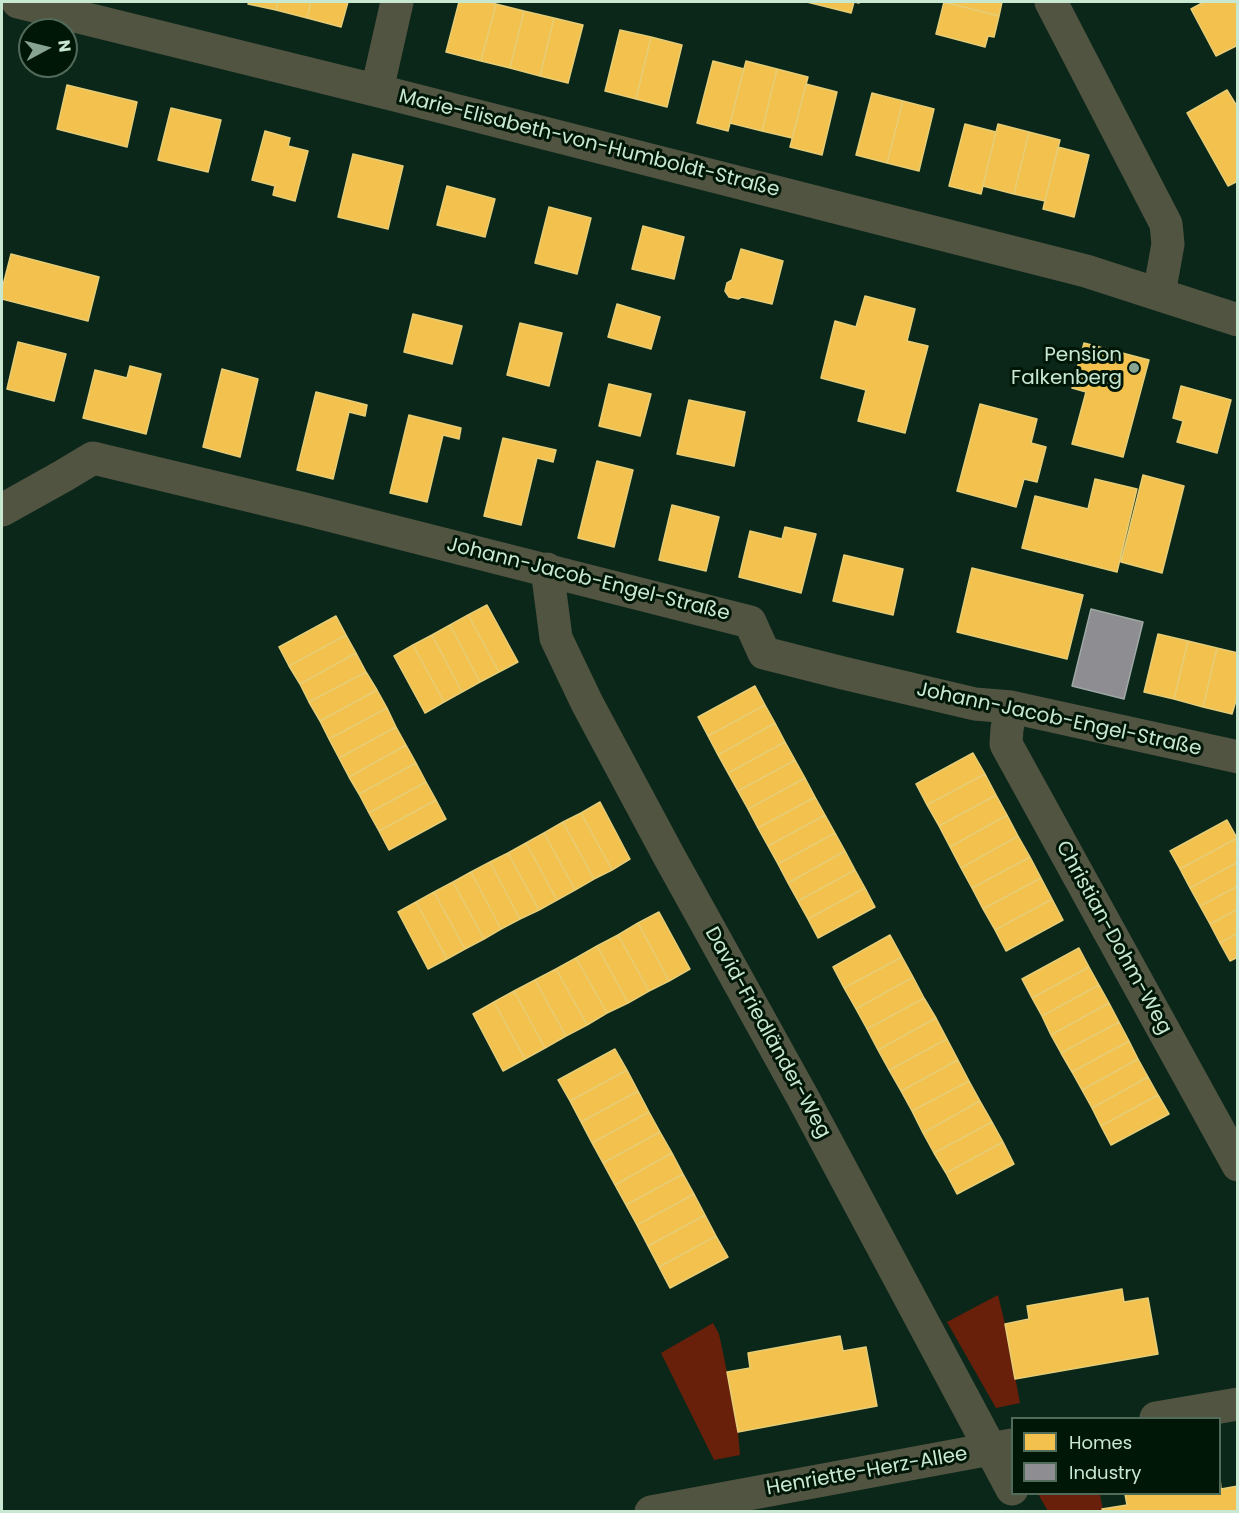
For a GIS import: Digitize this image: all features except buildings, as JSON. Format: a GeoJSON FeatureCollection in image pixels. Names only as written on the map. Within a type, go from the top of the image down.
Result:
{"type":"FeatureCollection","features":[{"type":"Feature","properties":{"kind":"street","name":"Marie-Elisabeth-von-Humboldt-Straße"},"geometry":{"type":"LineString","coordinates":[[18,2],[377,90],[1086,271],[1238,320]]}},
{"type":"Feature","properties":{"kind":"street"},"geometry":{"type":"LineString","coordinates":[[377,90],[397,2]]}},
{"type":"Feature","properties":{"kind":"street"},"geometry":{"type":"LineString","coordinates":[[1051,2],[1166,224],[1168,244],[1159,294]]}},
{"type":"Feature","properties":{"kind":"street","name":"Johann-Jacob-Engel-Straße"},"geometry":{"type":"LineString","coordinates":[[2,510],[93,458],[547,569],[750,622],[764,653],[975,704],[1011,707],[1238,757]]}},
{"type":"Feature","properties":{"kind":"street","name":"David-Friedländer-Weg"},"geometry":{"type":"LineString","coordinates":[[547,569],[556,638],[587,704],[802,1096],[1002,1447],[1011,1485]]}},
{"type":"Feature","properties":{"kind":"street","name":"Christian-Dohm-Weg"},"geometry":{"type":"LineString","coordinates":[[1011,707],[1006,744],[1238,1165]]}},
{"type":"Feature","properties":{"kind":"street"},"geometry":{"type":"LineString","coordinates":[[1167,1417],[1238,1404]]}},
{"type":"Feature","properties":{"kind":"street","name":"Henriette-Herz-Allee"},"geometry":{"type":"LineString","coordinates":[[651,1512],[1002,1447]]}},
{"type":"Feature","properties":{"kind":"street"},"geometry":{"type":"LineString","coordinates":[[1016,1495],[1024,1512]]}},
{"type":"Feature","properties":{"kind":"shaded area"},"geometry":{"type":"Polygon","coordinates":[[[998,1295],[1020,1403],[996,1408],[947,1322],[998,1295]]]}},
{"type":"Feature","properties":{"kind":"shaded area"},"geometry":{"type":"Polygon","coordinates":[[[713,1323],[719,1334],[727,1372],[740,1455],[714,1460],[661,1353],[713,1323]]]}},
{"type":"Feature","properties":{"kind":"shaded area"},"geometry":{"type":"Polygon","coordinates":[[[1039,1495],[1100,1495],[1103,1511],[1048,1511],[1039,1495]]]}},
{"type":"Feature","properties":{"kind":"place","name":"Pension Falkenberg"},"geometry":{"type":"Point","coordinates":[1134,368]}}]}
